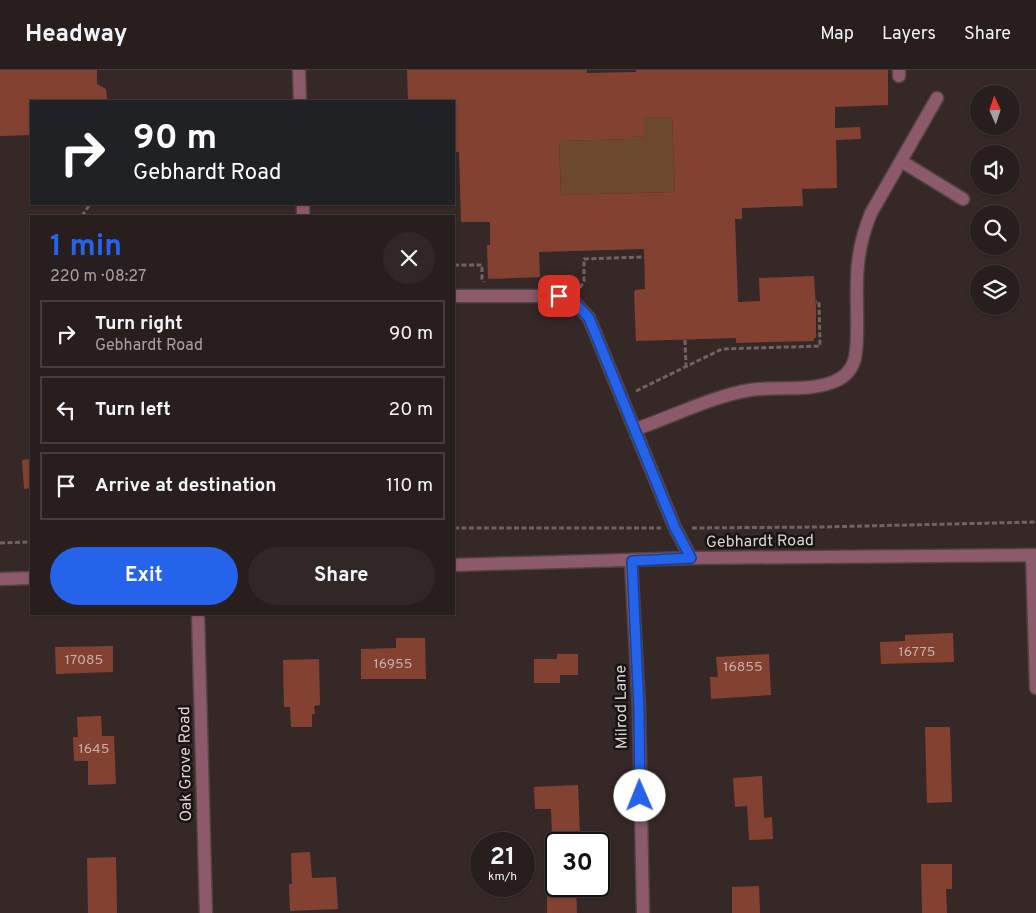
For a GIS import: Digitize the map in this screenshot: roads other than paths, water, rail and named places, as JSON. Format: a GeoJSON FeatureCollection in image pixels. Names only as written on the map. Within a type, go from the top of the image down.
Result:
{"type":"FeatureCollection","features":[{"type":"Feature","properties":{"kind":"street"},"geometry":{"type":"LineString","coordinates":[[299,70],[300,100]]}},
{"type":"Feature","properties":{"kind":"street"},"geometry":{"type":"LineString","coordinates":[[636,430],[704,403],[743,392],[818,386],[834,382],[848,374],[855,360],[856,350],[856,275],[860,242],[871,213],[937,98]]}},
{"type":"Feature","properties":{"kind":"street"},"geometry":{"type":"LineString","coordinates":[[901,161],[963,199]]}},
{"type":"Feature","properties":{"kind":"street"},"geometry":{"type":"LineString","coordinates":[[455,296],[559,296],[577,305],[589,318],[675,528],[691,558]]}},
{"type":"Feature","properties":{"kind":"street"},"geometry":{"type":"LineString","coordinates":[[1034,555],[1036,688]]}},
{"type":"Feature","properties":{"kind":"street","name":"Gebhardt Road"},"geometry":{"type":"LineString","coordinates":[[455,565],[691,558],[1034,555]]}},
{"type":"Feature","properties":{"kind":"street","name":"Milrod Lane"},"geometry":{"type":"LineString","coordinates":[[632,561],[639,709],[643,913]]}},
{"type":"Feature","properties":{"kind":"street"},"geometry":{"type":"LineString","coordinates":[[0,579],[30,578]]}},
{"type":"Feature","properties":{"kind":"street","name":"Oak Grove Road"},"geometry":{"type":"LineString","coordinates":[[198,615],[206,913]]}}]}
